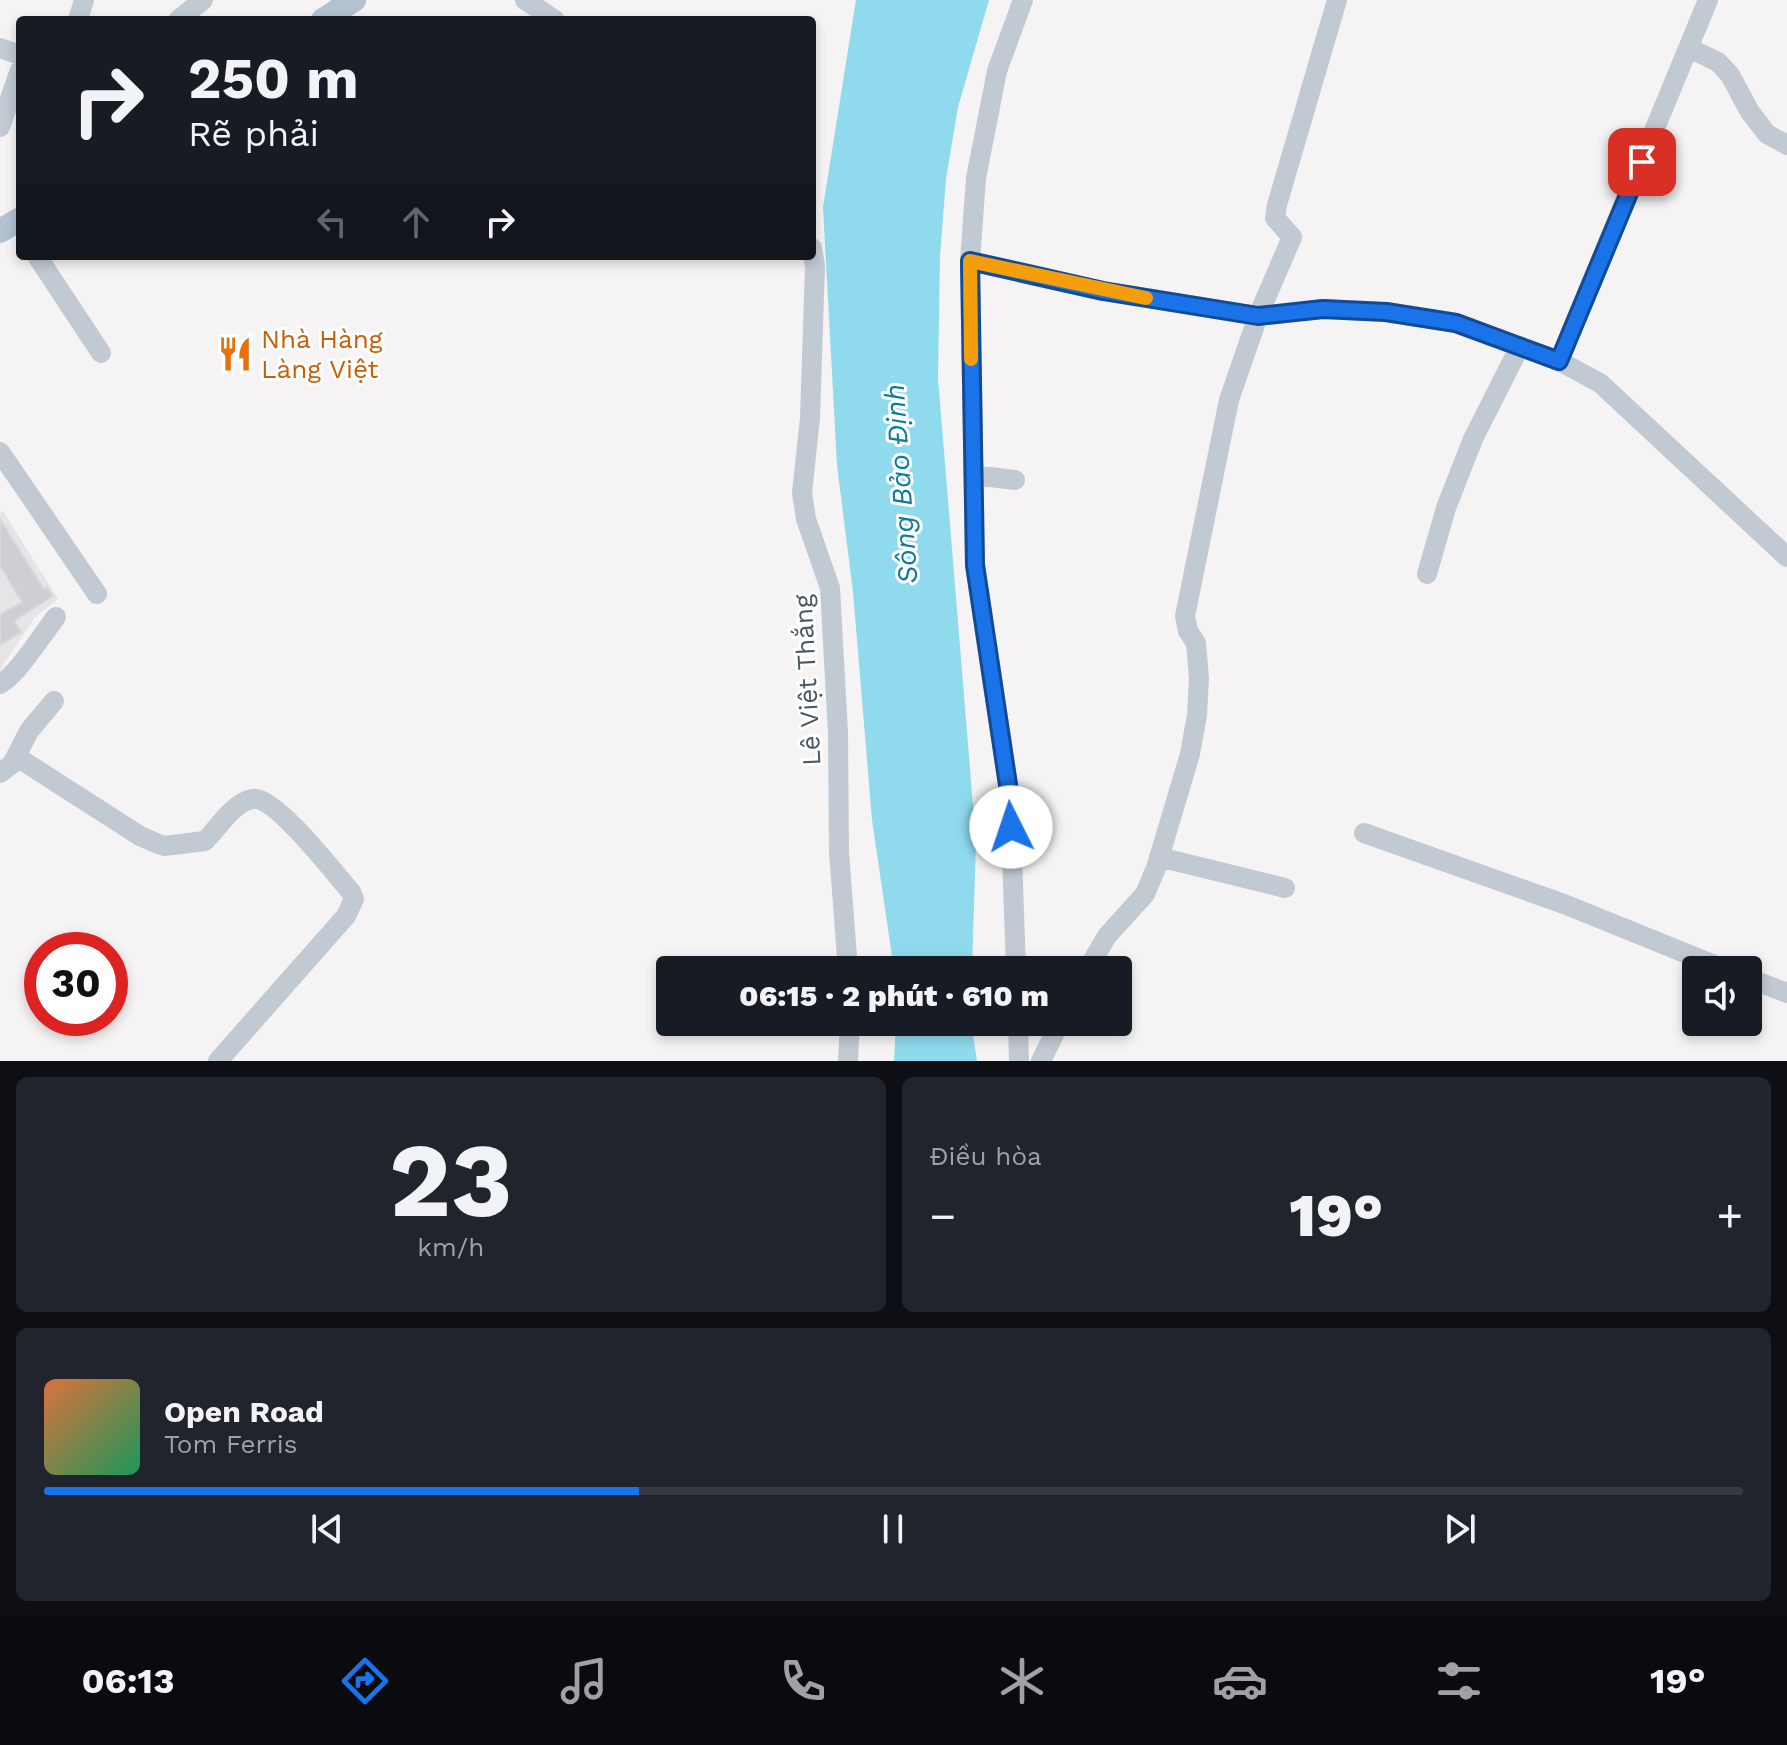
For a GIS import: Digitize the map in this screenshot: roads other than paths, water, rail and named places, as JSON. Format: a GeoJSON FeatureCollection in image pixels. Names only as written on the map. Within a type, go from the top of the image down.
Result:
{"type":"FeatureCollection","features":[{"type":"Feature","properties":{"kind":"main road"},"geometry":{"type":"LineString","coordinates":[[334,16],[354,0]]}},
{"type":"Feature","properties":{"kind":"street"},"geometry":{"type":"LineString","coordinates":[[183,16],[203,0]]}},
{"type":"Feature","properties":{"kind":"street"},"geometry":{"type":"LineString","coordinates":[[525,0],[549,16]]}},
{"type":"Feature","properties":{"kind":"street"},"geometry":{"type":"LineString","coordinates":[[1016,956],[1010,798],[975,565],[970,261],[976,178],[994,86],[1023,0]]}},
{"type":"Feature","properties":{"kind":"street"},"geometry":{"type":"LineString","coordinates":[[1095,956],[1107,936],[1145,894],[1190,754],[1199,678],[1196,643],[1188,631],[1185,616],[1224,418],[1258,316],[1292,237],[1275,218],[1277,205],[1337,0]]}},
{"type":"Feature","properties":{"kind":"street"},"geometry":{"type":"LineString","coordinates":[[1559,361],[1708,0]]}},
{"type":"Feature","properties":{"kind":"street"},"geometry":{"type":"LineString","coordinates":[[1689,48],[1718,62],[1730,75],[1767,134],[1787,145]]}},
{"type":"Feature","properties":{"kind":"street"},"geometry":{"type":"LineString","coordinates":[[0,127],[16,81]]}},
{"type":"Feature","properties":{"kind":"street"},"geometry":{"type":"LineString","coordinates":[[40,260],[101,353]]}},
{"type":"Feature","properties":{"kind":"street","name":"Lê Việt Thắng"},"geometry":{"type":"LineString","coordinates":[[814,260],[810,418],[802,493],[806,519],[830,588],[838,733],[839,852],[847,956]]}},
{"type":"Feature","properties":{"kind":"street"},"geometry":{"type":"LineString","coordinates":[[970,261],[1103,291],[1258,316],[1323,309],[1386,312],[1456,323],[1520,346],[1559,361],[1600,383],[1787,557]]}},
{"type":"Feature","properties":{"kind":"street"},"geometry":{"type":"LineString","coordinates":[[1427,574],[1446,508],[1473,439],[1520,346]]}},
{"type":"Feature","properties":{"kind":"street"},"geometry":{"type":"LineString","coordinates":[[0,452],[97,594]]}},
{"type":"Feature","properties":{"kind":"street"},"geometry":{"type":"LineString","coordinates":[[973,475],[1015,480]]}},
{"type":"Feature","properties":{"kind":"street"},"geometry":{"type":"LineString","coordinates":[[0,684],[12,677],[56,617]]}},
{"type":"Feature","properties":{"kind":"street"},"geometry":{"type":"LineString","coordinates":[[0,773],[17,757],[29,731],[54,701]]}},
{"type":"Feature","properties":{"kind":"street"},"geometry":{"type":"LineString","coordinates":[[17,757],[140,836],[164,846],[205,841],[239,805],[254,799],[262,800],[285,817],[351,892],[354,899],[346,916],[218,1061]]}},
{"type":"Feature","properties":{"kind":"street"},"geometry":{"type":"LineString","coordinates":[[1364,833],[1564,904],[1692,956]]}},
{"type":"Feature","properties":{"kind":"street"},"geometry":{"type":"LineString","coordinates":[[1159,857],[1285,888]]}},
{"type":"Feature","properties":{"kind":"street"},"geometry":{"type":"LineString","coordinates":[[1762,983],[1787,993]]}},
{"type":"Feature","properties":{"kind":"street"},"geometry":{"type":"LineString","coordinates":[[848,1061],[849,1036]]}},
{"type":"Feature","properties":{"kind":"street"},"geometry":{"type":"LineString","coordinates":[[1018,1036],[1019,1061]]}},
{"type":"Feature","properties":{"kind":"street"},"geometry":{"type":"LineString","coordinates":[[1041,1061],[1053,1036]]}},
{"type":"Feature","properties":{"kind":"water","name":"Sông Bảo Định"},"geometry":{"type":"Polygon","coordinates":[[[856,0],[989,0],[958,107],[946,179],[940,256],[938,378],[976,842],[972,956],[892,956],[872,820],[853,592],[837,465],[823,207],[856,0]]]}},
{"type":"Feature","properties":{"kind":"water"},"geometry":{"type":"Polygon","coordinates":[[[895,1036],[973,1036],[977,1061],[894,1061],[895,1036]]]}},
{"type":"Feature","properties":{"kind":"place","name":"Nhà Hàng Làng Việt"},"geometry":{"type":"Point","coordinates":[235,354]}}]}
